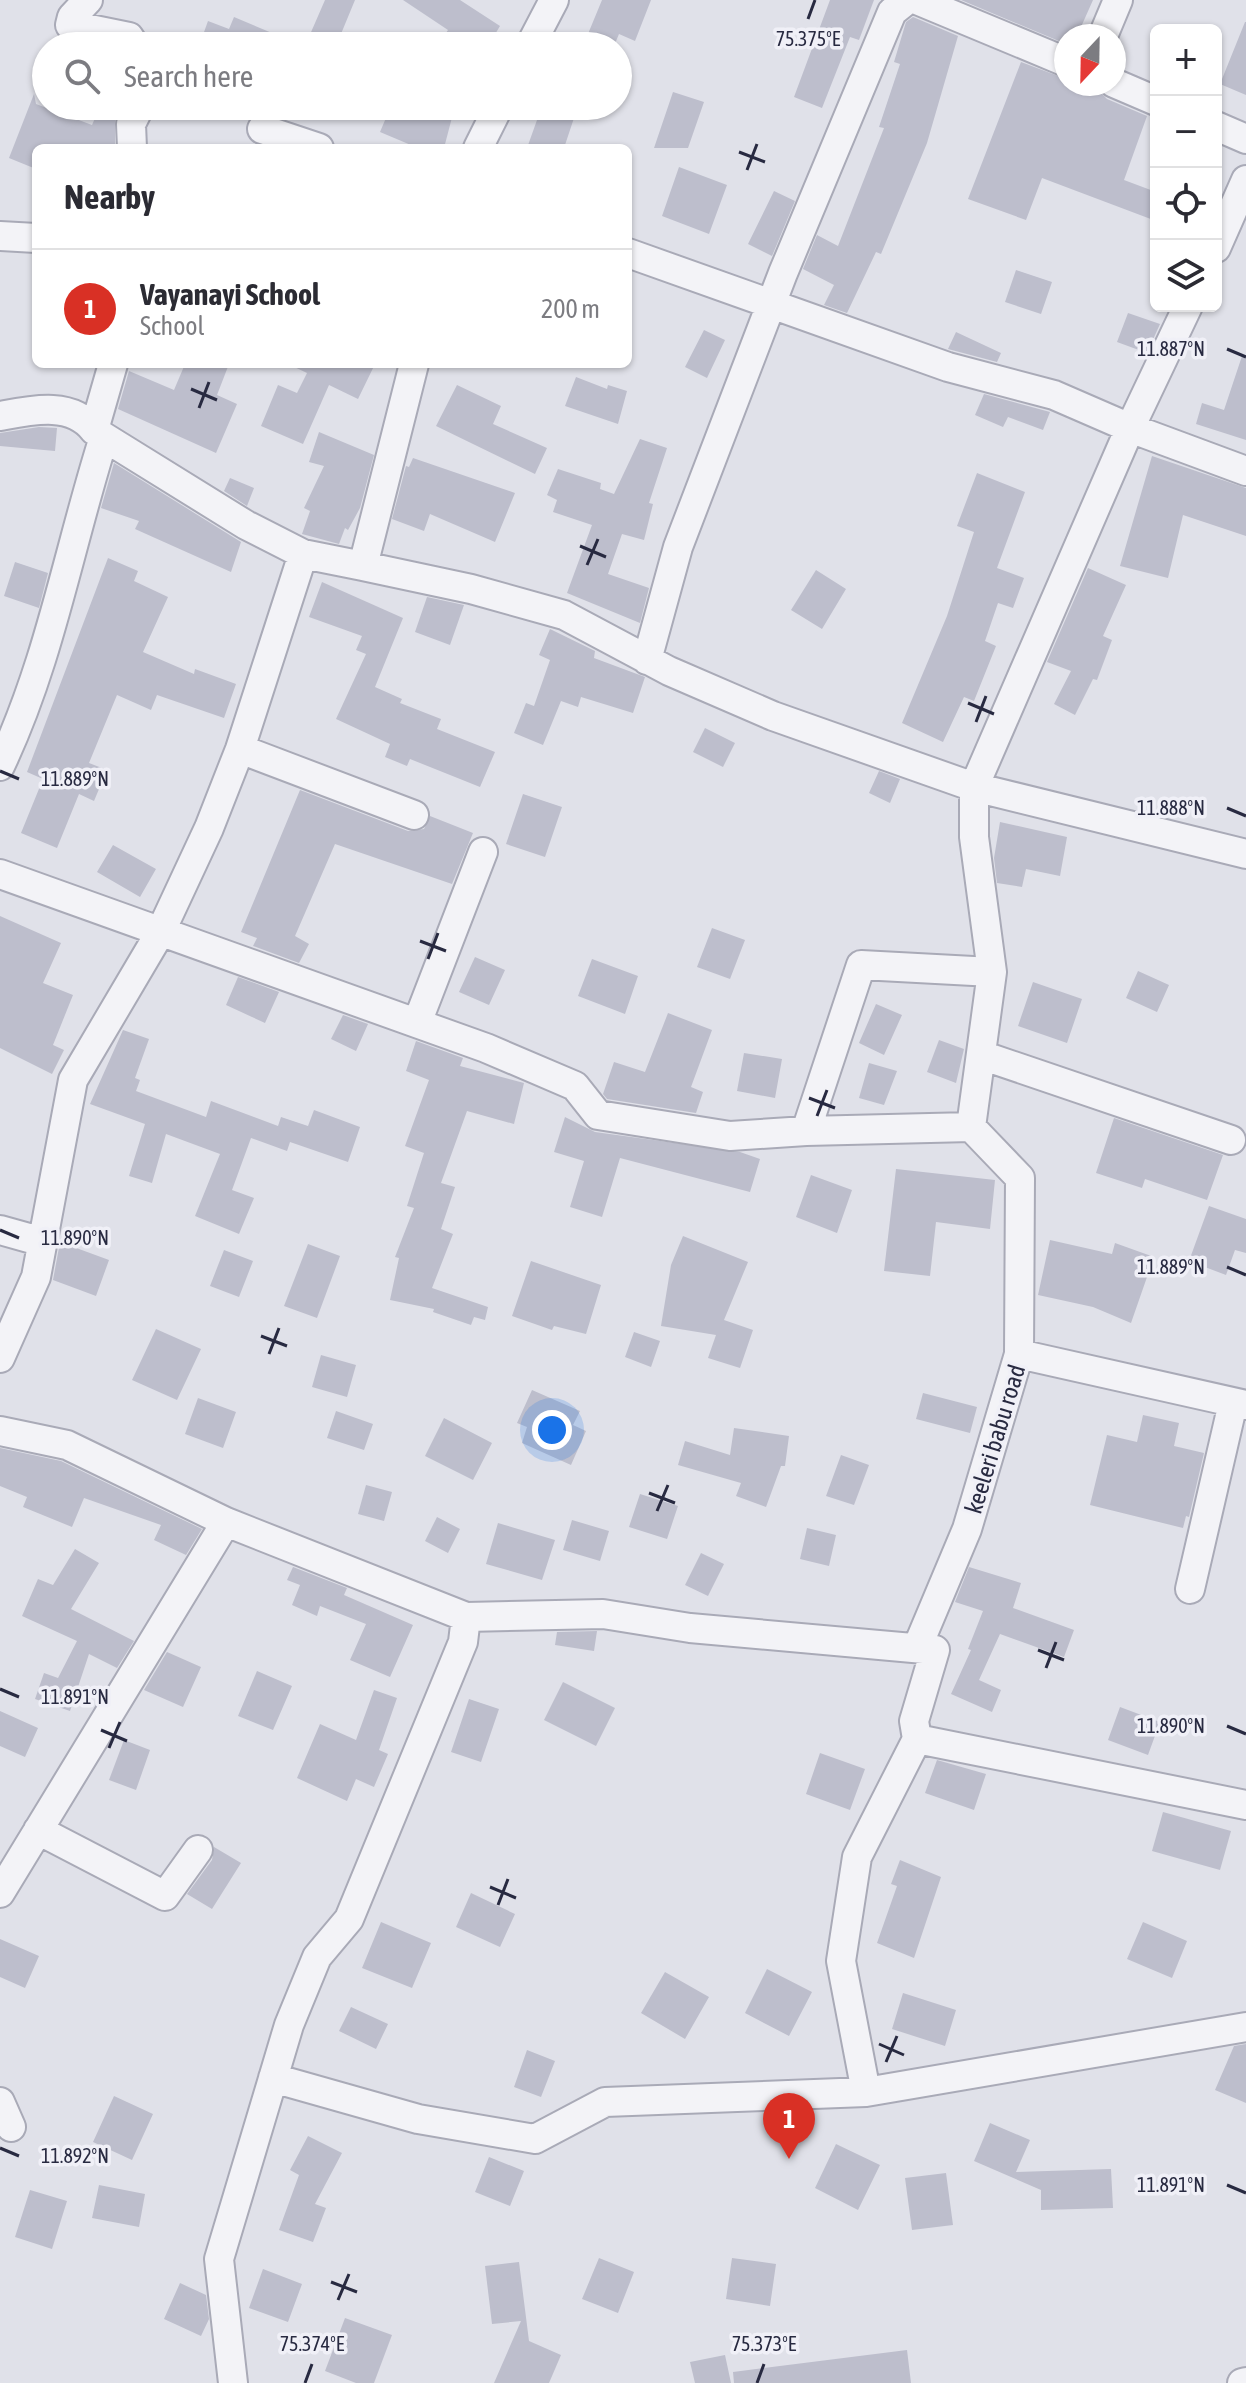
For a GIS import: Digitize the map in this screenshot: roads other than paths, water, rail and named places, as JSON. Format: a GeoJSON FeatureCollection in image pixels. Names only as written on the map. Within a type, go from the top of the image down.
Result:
{"type":"FeatureCollection","features":[{"type":"Feature","properties":{"kind":"street"},"geometry":{"type":"LineString","coordinates":[[88,0],[72,17],[70,25],[104,32]]}},
{"type":"Feature","properties":{"kind":"street"},"geometry":{"type":"LineString","coordinates":[[537,32],[554,0]]}},
{"type":"Feature","properties":{"kind":"street"},"geometry":{"type":"LineString","coordinates":[[647,660],[678,547],[772,304],[892,12],[907,0]]}},
{"type":"Feature","properties":{"kind":"street"},"geometry":{"type":"LineString","coordinates":[[917,0],[1054,57]]}},
{"type":"Feature","properties":{"kind":"street"},"geometry":{"type":"LineString","coordinates":[[1108,24],[1118,0]]}},
{"type":"Feature","properties":{"kind":"street"},"geometry":{"type":"LineString","coordinates":[[1126,88],[1150,98]]}},
{"type":"Feature","properties":{"kind":"street"},"geometry":{"type":"LineString","coordinates":[[132,144],[133,120]]}},
{"type":"Feature","properties":{"kind":"street"},"geometry":{"type":"LineString","coordinates":[[480,144],[492,120]]}},
{"type":"Feature","properties":{"kind":"street"},"geometry":{"type":"LineString","coordinates":[[262,129],[307,144]]}},
{"type":"Feature","properties":{"kind":"street"},"geometry":{"type":"LineString","coordinates":[[1222,129],[1246,139]]}},
{"type":"Feature","properties":{"kind":"street"},"geometry":{"type":"LineString","coordinates":[[1220,240],[1246,180]]}},
{"type":"Feature","properties":{"kind":"street"},"geometry":{"type":"LineString","coordinates":[[0,236],[32,238]]}},
{"type":"Feature","properties":{"kind":"street"},"geometry":{"type":"LineString","coordinates":[[632,254],[948,367],[1054,395],[1130,428],[1246,471]]}},
{"type":"Feature","properties":{"kind":"street"},"geometry":{"type":"LineString","coordinates":[[971,1127],[992,972],[974,837],[974,787],[1130,428],[1185,312]]}},
{"type":"Feature","properties":{"kind":"street"},"geometry":{"type":"LineString","coordinates":[[0,766],[19,726],[51,633],[76,546],[112,368]]}},
{"type":"Feature","properties":{"kind":"street"},"geometry":{"type":"LineString","coordinates":[[363,566],[413,368]]}},
{"type":"Feature","properties":{"kind":"street"},"geometry":{"type":"LineString","coordinates":[[0,416],[59,410],[78,414],[99,434],[246,525],[303,554],[471,589],[564,615],[647,660],[773,716],[974,787],[1246,854]]}},
{"type":"Feature","properties":{"kind":"street"},"geometry":{"type":"LineString","coordinates":[[0,1358],[36,1277],[73,1080],[161,931],[209,828],[240,749],[303,554]]}},
{"type":"Feature","properties":{"kind":"street"},"geometry":{"type":"LineString","coordinates":[[240,749],[414,815]]}},
{"type":"Feature","properties":{"kind":"street"},"geometry":{"type":"LineString","coordinates":[[417,1023],[483,852]]}},
{"type":"Feature","properties":{"kind":"street"},"geometry":{"type":"LineString","coordinates":[[0,874],[417,1023],[561,1078],[586,1097],[598,1115],[730,1136],[971,1127],[1020,1178],[1019,1354]]}},
{"type":"Feature","properties":{"kind":"street"},"geometry":{"type":"LineString","coordinates":[[806,1131],[861,965],[992,972]]}},
{"type":"Feature","properties":{"kind":"street"},"geometry":{"type":"LineString","coordinates":[[981,1055],[1231,1140]]}},
{"type":"Feature","properties":{"kind":"street"},"geometry":{"type":"LineString","coordinates":[[0,1230],[43,1242]]}},
{"type":"Feature","properties":{"kind":"street","name":"keeleri babu road"},"geometry":{"type":"LineString","coordinates":[[917,1648],[967,1529],[1019,1354],[1240,1404]]}},
{"type":"Feature","properties":{"kind":"street"},"geometry":{"type":"LineString","coordinates":[[1190,1589],[1240,1404]]}},
{"type":"Feature","properties":{"kind":"street"},"geometry":{"type":"LineString","coordinates":[[0,1431],[67,1445],[226,1522],[466,1617],[603,1614],[690,1628],[935,1650],[914,1721],[917,1739],[857,1857],[841,1961],[866,2092]]}},
{"type":"Feature","properties":{"kind":"street"},"geometry":{"type":"LineString","coordinates":[[0,1893],[226,1522]]}},
{"type":"Feature","properties":{"kind":"street"},"geometry":{"type":"LineString","coordinates":[[233,2383],[219,2259],[289,2025],[317,1957],[349,1919],[463,1642],[466,1617]]}},
{"type":"Feature","properties":{"kind":"street"},"geometry":{"type":"LineString","coordinates":[[917,1739],[1246,1805]]}},
{"type":"Feature","properties":{"kind":"street"},"geometry":{"type":"LineString","coordinates":[[38,1830],[165,1896],[198,1850]]}},
{"type":"Feature","properties":{"kind":"street"},"geometry":{"type":"LineString","coordinates":[[273,2078],[418,2119],[535,2139],[605,2102],[866,2092],[1246,2027]]}},
{"type":"Feature","properties":{"kind":"place","name":"Vayanayi School"},"geometry":{"type":"Point","coordinates":[789,2159]}}]}
